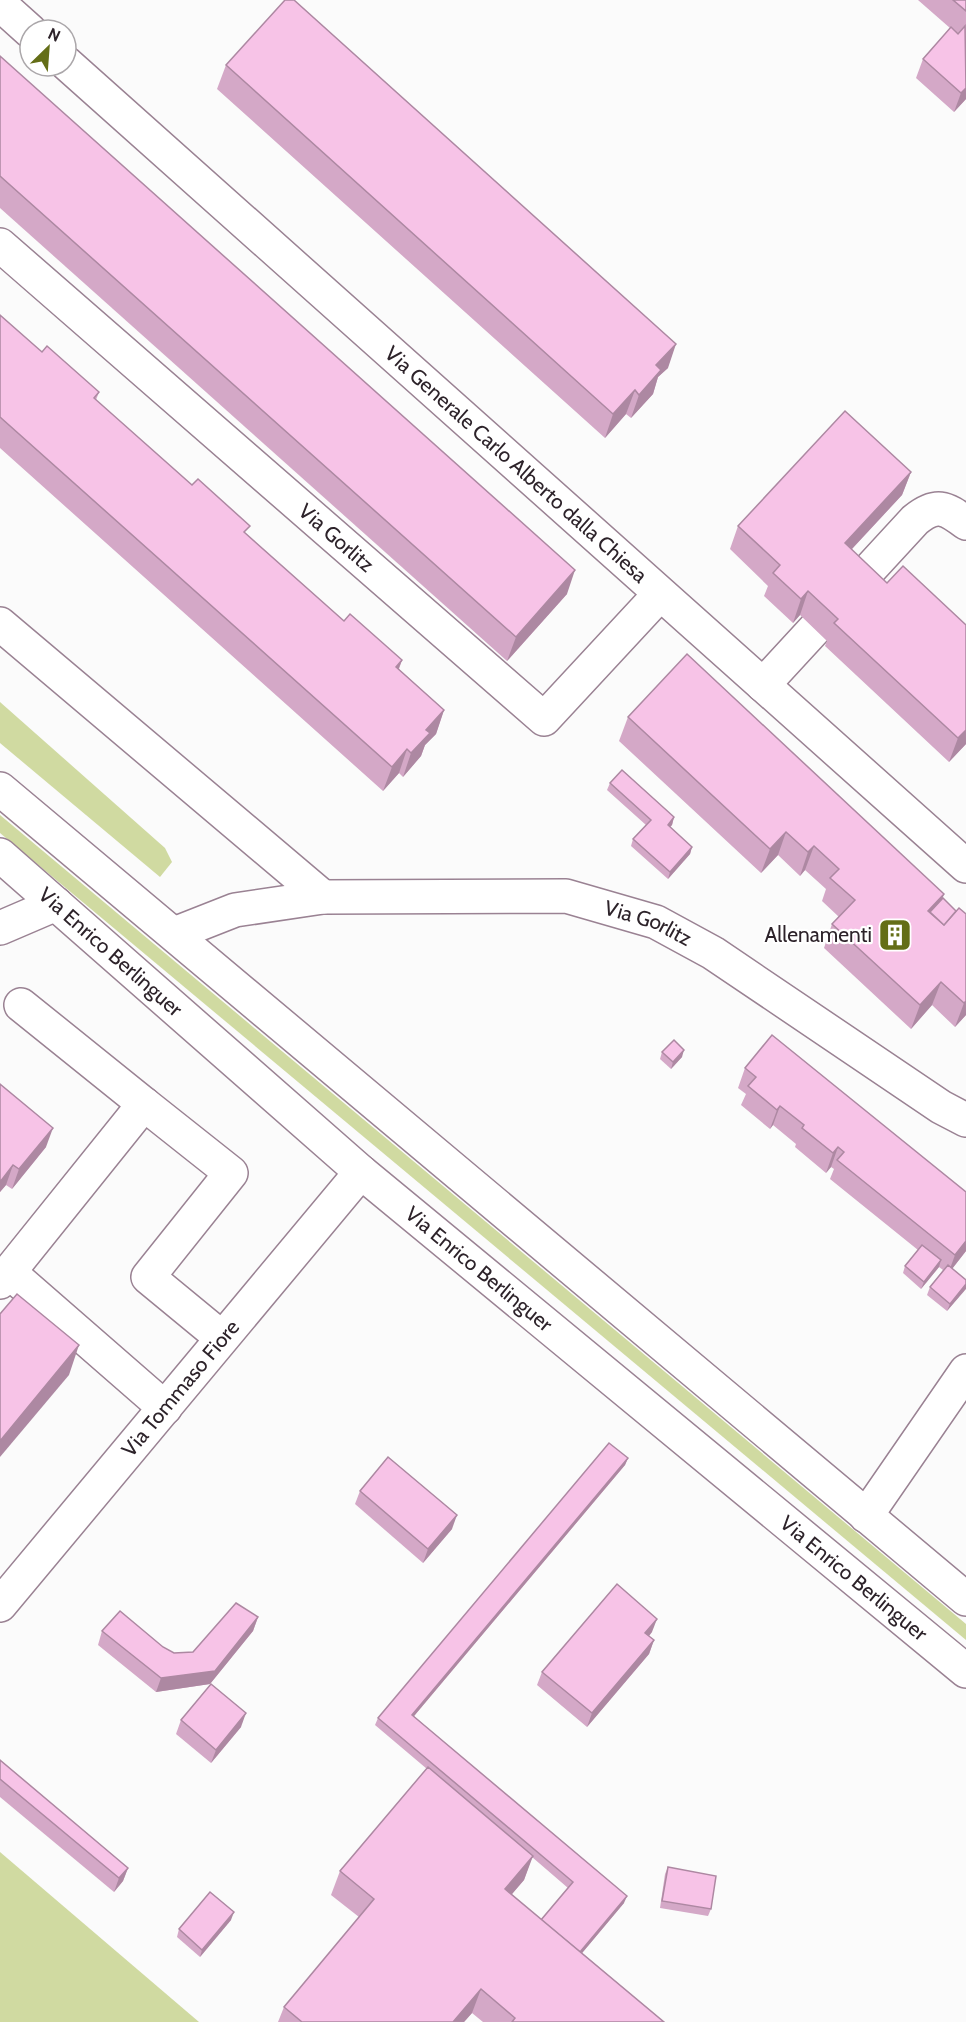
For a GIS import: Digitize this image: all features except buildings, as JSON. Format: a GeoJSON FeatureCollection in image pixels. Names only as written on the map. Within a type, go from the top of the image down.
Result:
{"type":"FeatureCollection","features":[{"type":"Feature","properties":{"kind":"street"},"geometry":{"type":"LineString","coordinates":[[0,4],[18,20]]}},
{"type":"Feature","properties":{"kind":"street","name":"Via Generale Carlo Alberto dalla Chiesa"},"geometry":{"type":"LineString","coordinates":[[78,74],[966,866]]}},
{"type":"Feature","properties":{"kind":"street","name":"Via Gorlitz"},"geometry":{"type":"LineString","coordinates":[[0,244],[544,718],[660,594]]}},
{"type":"Feature","properties":{"kind":"street"},"geometry":{"type":"LineString","coordinates":[[763,685],[915,520],[928,509],[940,508],[956,515],[966,523]]}},
{"type":"Feature","properties":{"kind":"street"},"geometry":{"type":"LineString","coordinates":[[0,624],[323,897]]}},
{"type":"Feature","properties":{"kind":"street"},"geometry":{"type":"LineString","coordinates":[[0,789],[966,1599]]}},
{"type":"Feature","properties":{"kind":"street","name":"Via Enrico Berlinguer"},"geometry":{"type":"LineString","coordinates":[[0,855],[361,1172],[966,1671]]}},
{"type":"Feature","properties":{"kind":"street","name":"Via Gorlitz"},"geometry":{"type":"LineString","coordinates":[[174,934],[235,910],[323,897],[566,896],[656,922],[713,953],[941,1107],[966,1120]]}},
{"type":"Feature","properties":{"kind":"street"},"geometry":{"type":"LineString","coordinates":[[0,928],[56,904]]}},
{"type":"Feature","properties":{"kind":"street"},"geometry":{"type":"LineString","coordinates":[[21,1005],[231,1173],[148,1277],[222,1338]]}},
{"type":"Feature","properties":{"kind":"street"},"geometry":{"type":"LineString","coordinates":[[144,1104],[4,1277],[165,1407]]}},
{"type":"Feature","properties":{"kind":"street","name":"Via Tommaso Fiore"},"geometry":{"type":"LineString","coordinates":[[0,1605],[361,1172]]}},
{"type":"Feature","properties":{"kind":"street"},"geometry":{"type":"LineString","coordinates":[[866,1516],[966,1371]]}},
{"type":"Feature","properties":{"kind":"green space"},"geometry":{"type":"Polygon","coordinates":[[[0,702],[165,848],[172,862],[160,877],[0,743],[0,702]]]}},
{"type":"Feature","properties":{"kind":"green space"},"geometry":{"type":"Polygon","coordinates":[[[0,815],[966,1624],[966,1640],[0,833],[0,815]]]}},
{"type":"Feature","properties":{"kind":"green space"},"geometry":{"type":"Polygon","coordinates":[[[0,1852],[199,2022],[0,2022],[0,1852]]]}},
{"type":"Feature","properties":{"kind":"place","name":"Allenamenti"},"geometry":{"type":"Point","coordinates":[895,935]}}]}
